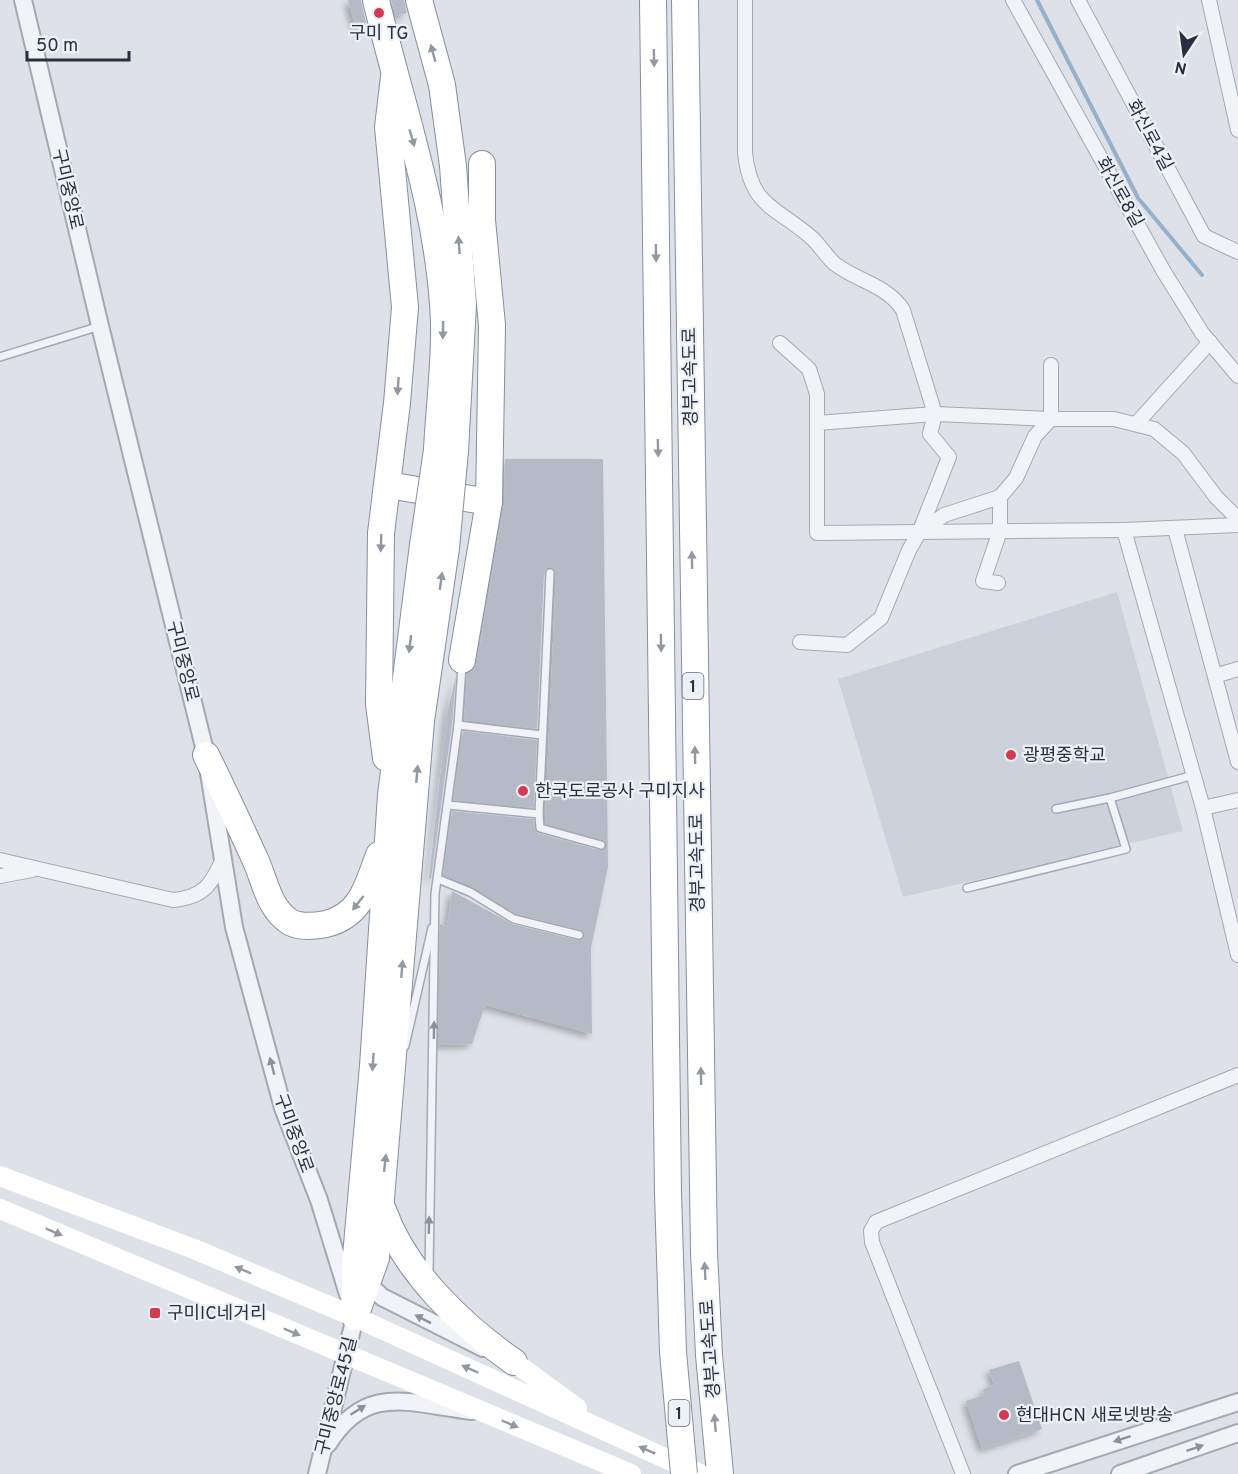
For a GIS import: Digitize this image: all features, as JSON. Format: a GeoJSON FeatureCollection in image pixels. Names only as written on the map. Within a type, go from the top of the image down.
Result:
{"type":"FeatureCollection","features":[{"type":"Feature","properties":{"kind":"highway"},"geometry":{"type":"LineString","coordinates":[[376,0],[394,77],[425,185],[439,274],[444,322],[446,450]]}},
{"type":"Feature","properties":{"kind":"highway"},"geometry":{"type":"LineString","coordinates":[[355,1317],[361,1274],[391,795],[434,546],[463,304],[453,166],[442,85],[419,0]]}},
{"type":"Feature","properties":{"kind":"highway","name":"경부고속도로"},"geometry":{"type":"LineString","coordinates":[[653,0],[668,1194],[673,1352],[684,1474]]}},
{"type":"Feature","properties":{"kind":"highway","name":"경부고속도로"},"geometry":{"type":"LineString","coordinates":[[685,0],[694,717],[704,1252],[710,1371],[720,1474]]}},
{"type":"Feature","properties":{"kind":"highway"},"geometry":{"type":"LineString","coordinates":[[391,795],[379,704],[381,544],[405,307],[400,233],[388,127],[394,77]]}},
{"type":"Feature","properties":{"kind":"highway"},"geometry":{"type":"LineString","coordinates":[[462,660],[489,502],[492,325],[482,220],[482,164]]}},
{"type":"Feature","properties":{"kind":"highway"},"geometry":{"type":"LineString","coordinates":[[388,485],[489,502]]}},
{"type":"Feature","properties":{"kind":"highway"},"geometry":{"type":"LineString","coordinates":[[361,1274],[376,1258],[390,1119],[434,546]]}},
{"type":"Feature","properties":{"kind":"highway"},"geometry":{"type":"LineString","coordinates":[[206,755],[257,863],[262,882],[274,906],[291,922],[313,927],[343,920],[363,898],[388,830]]}},
{"type":"Feature","properties":{"kind":"highway"},"geometry":{"type":"LineString","coordinates":[[381,1204],[399,1247],[446,1305],[514,1362]]}},
{"type":"Feature","properties":{"kind":"main road"},"geometry":{"type":"LineString","coordinates":[[0,1169],[35,1189]]}},
{"type":"Feature","properties":{"kind":"main road"},"geometry":{"type":"LineString","coordinates":[[0,1176],[194,1250],[355,1317],[700,1474]]}},
{"type":"Feature","properties":{"kind":"main road"},"geometry":{"type":"LineString","coordinates":[[6,1213],[631,1474]]}},
{"type":"Feature","properties":{"kind":"main road"},"geometry":{"type":"LineString","coordinates":[[514,1362],[610,1433]]}},
{"type":"Feature","properties":{"kind":"street","name":"구미중앙로"},"geometry":{"type":"LineString","coordinates":[[23,0],[100,326],[206,755],[234,927],[283,1108],[319,1200],[355,1317]]}},
{"type":"Feature","properties":{"kind":"street"},"geometry":{"type":"LineString","coordinates":[[744,0],[747,177],[762,200],[814,240],[835,263],[895,297],[903,309],[935,414],[930,434],[949,457],[919,533],[909,550],[881,618],[847,645],[800,642]]}},
{"type":"Feature","properties":{"kind":"street","name":"화신로8길"},"geometry":{"type":"LineString","coordinates":[[1013,0],[1164,272],[1210,342],[1238,376]]}},
{"type":"Feature","properties":{"kind":"street","name":"화신로4길"},"geometry":{"type":"LineString","coordinates":[[1078,0],[1204,236],[1238,252]]}},
{"type":"Feature","properties":{"kind":"street"},"geometry":{"type":"LineString","coordinates":[[1209,0],[1238,130]]}},
{"type":"Feature","properties":{"kind":"street"},"geometry":{"type":"LineString","coordinates":[[1136,424],[1210,342]]}},
{"type":"Feature","properties":{"kind":"street"},"geometry":{"type":"LineString","coordinates":[[780,343],[808,369],[817,394],[817,533],[1124,530],[1238,525]]}},
{"type":"Feature","properties":{"kind":"street"},"geometry":{"type":"LineString","coordinates":[[919,533],[944,516],[1000,497],[1016,478],[1035,436],[1051,420],[1051,365]]}},
{"type":"Feature","properties":{"kind":"street"},"geometry":{"type":"LineString","coordinates":[[817,423],[935,414],[1051,420],[1096,418],[1136,424],[1154,429],[1183,453],[1216,496],[1238,519]]}},
{"type":"Feature","properties":{"kind":"street"},"geometry":{"type":"LineString","coordinates":[[998,583],[983,580],[1000,531],[1000,497]]}},
{"type":"Feature","properties":{"kind":"street"},"geometry":{"type":"LineString","coordinates":[[1175,529],[1238,762]]}},
{"type":"Feature","properties":{"kind":"street"},"geometry":{"type":"LineString","coordinates":[[1124,530],[1203,808],[1238,955]]}},
{"type":"Feature","properties":{"kind":"street"},"geometry":{"type":"LineString","coordinates":[[1215,676],[1238,669]]}},
{"type":"Feature","properties":{"kind":"street"},"geometry":{"type":"LineString","coordinates":[[1203,808],[1238,800]]}},
{"type":"Feature","properties":{"kind":"street"},"geometry":{"type":"LineString","coordinates":[[0,853],[40,869]]}},
{"type":"Feature","properties":{"kind":"street"},"geometry":{"type":"LineString","coordinates":[[0,860],[173,900],[191,898],[202,892],[214,879],[223,859]]}},
{"type":"Feature","properties":{"kind":"street"},"geometry":{"type":"LineString","coordinates":[[0,876],[40,869]]}},
{"type":"Feature","properties":{"kind":"street"},"geometry":{"type":"LineString","coordinates":[[963,1474],[872,1242],[873,1226],[881,1218],[1238,1075]]}},
{"type":"Feature","properties":{"kind":"street"},"geometry":{"type":"LineString","coordinates":[[319,1200],[361,1274],[382,1298],[514,1362]]}},
{"type":"Feature","properties":{"kind":"street","name":"구미중앙로45길"},"geometry":{"type":"LineString","coordinates":[[317,1474],[355,1317]]}},
{"type":"Feature","properties":{"kind":"street"},"geometry":{"type":"LineString","coordinates":[[321,1455],[349,1416],[373,1402],[395,1402],[483,1412]]}},
{"type":"Feature","properties":{"kind":"street"},"geometry":{"type":"LineString","coordinates":[[1018,1474],[1238,1402]]}},
{"type":"Feature","properties":{"kind":"street"},"geometry":{"type":"LineString","coordinates":[[1120,1474],[1238,1433]]}},
{"type":"Feature","properties":{"kind":"lane"},"geometry":{"type":"LineString","coordinates":[[0,357],[100,326]]}},
{"type":"Feature","properties":{"kind":"lane"},"geometry":{"type":"LineString","coordinates":[[550,573],[540,828],[601,845]]}},
{"type":"Feature","properties":{"kind":"lane"},"geometry":{"type":"LineString","coordinates":[[429,1283],[435,894],[458,725],[462,660]]}},
{"type":"Feature","properties":{"kind":"lane"},"geometry":{"type":"LineString","coordinates":[[458,725],[542,735]]}},
{"type":"Feature","properties":{"kind":"lane"},"geometry":{"type":"LineString","coordinates":[[1056,809],[1110,798],[1194,775]]}},
{"type":"Feature","properties":{"kind":"lane"},"geometry":{"type":"LineString","coordinates":[[967,888],[1126,849],[1110,798]]}},
{"type":"Feature","properties":{"kind":"lane"},"geometry":{"type":"LineString","coordinates":[[448,805],[539,814]]}},
{"type":"Feature","properties":{"kind":"lane"},"geometry":{"type":"LineString","coordinates":[[438,879],[470,892],[514,919],[579,935]]}},
{"type":"Feature","properties":{"kind":"lane"},"geometry":{"type":"LineString","coordinates":[[405,1050],[435,915]]}},
{"type":"Feature","properties":{"kind":"lane"},"geometry":{"type":"LineString","coordinates":[[390,1119],[402,1062]]}},
{"type":"Feature","properties":{"kind":"shaded area","name":"광평중학교"},"geometry":{"type":"Polygon","coordinates":[[[1117,592],[1183,831],[903,897],[838,679],[1117,592]]]}},
{"type":"Feature","properties":{"kind":"building"},"geometry":{"type":"Polygon","coordinates":[[[348,0],[361,0],[366,23],[355,26],[348,0]]]}},
{"type":"Feature","properties":{"kind":"building"},"geometry":{"type":"Polygon","coordinates":[[[391,0],[404,0],[407,13],[396,16],[391,0]]]}},
{"type":"Feature","properties":{"kind":"building","name":"한국도로공사 구미지사"},"geometry":{"type":"Polygon","coordinates":[[[505,459],[603,459],[608,867],[591,948],[592,1034],[485,1005],[472,1044],[438,1045],[440,924],[447,926],[452,891],[512,924],[578,940],[585,936],[580,930],[516,914],[473,887],[443,875],[452,811],[534,819],[538,833],[599,850],[606,846],[603,840],[545,824],[556,573],[552,568],[547,568],[544,573],[537,729],[464,720],[467,674],[477,663],[504,505],[505,459]]]}},
{"type":"Feature","properties":{"kind":"building"},"geometry":{"type":"Polygon","coordinates":[[[456,676],[452,724],[431,879],[429,878],[447,714],[456,676]]]}},
{"type":"Feature","properties":{"kind":"building"},"geometry":{"type":"Polygon","coordinates":[[[463,731],[537,740],[534,808],[453,800],[463,731]]]}},
{"type":"Feature","properties":{"kind":"building","name":"현대HCN 새로넷방송"},"geometry":{"type":"Polygon","coordinates":[[[1019,1361],[1042,1429],[982,1449],[966,1401],[984,1395],[983,1389],[994,1385],[989,1370],[1019,1361]]]}},
{"type":"Feature","properties":{"kind":"waterway"},"geometry":{"type":"LineString","coordinates":[[1037,0],[1138,198],[1202,275]]}},
{"type":"Feature","properties":{"kind":"place","name":"구미 TG"},"geometry":{"type":"Point","coordinates":[379,13]}},
{"type":"Feature","properties":{"kind":"place","name":"광평중학교"},"geometry":{"type":"Point","coordinates":[1011,755]}},
{"type":"Feature","properties":{"kind":"place","name":"한국도로공사 구미지사"},"geometry":{"type":"Point","coordinates":[523,791]}},
{"type":"Feature","properties":{"kind":"place","name":"구미IC네거리"},"geometry":{"type":"Point","coordinates":[155,1313]}},
{"type":"Feature","properties":{"kind":"place","name":"현대HCN 새로넷방송"},"geometry":{"type":"Point","coordinates":[1004,1415]}}]}
